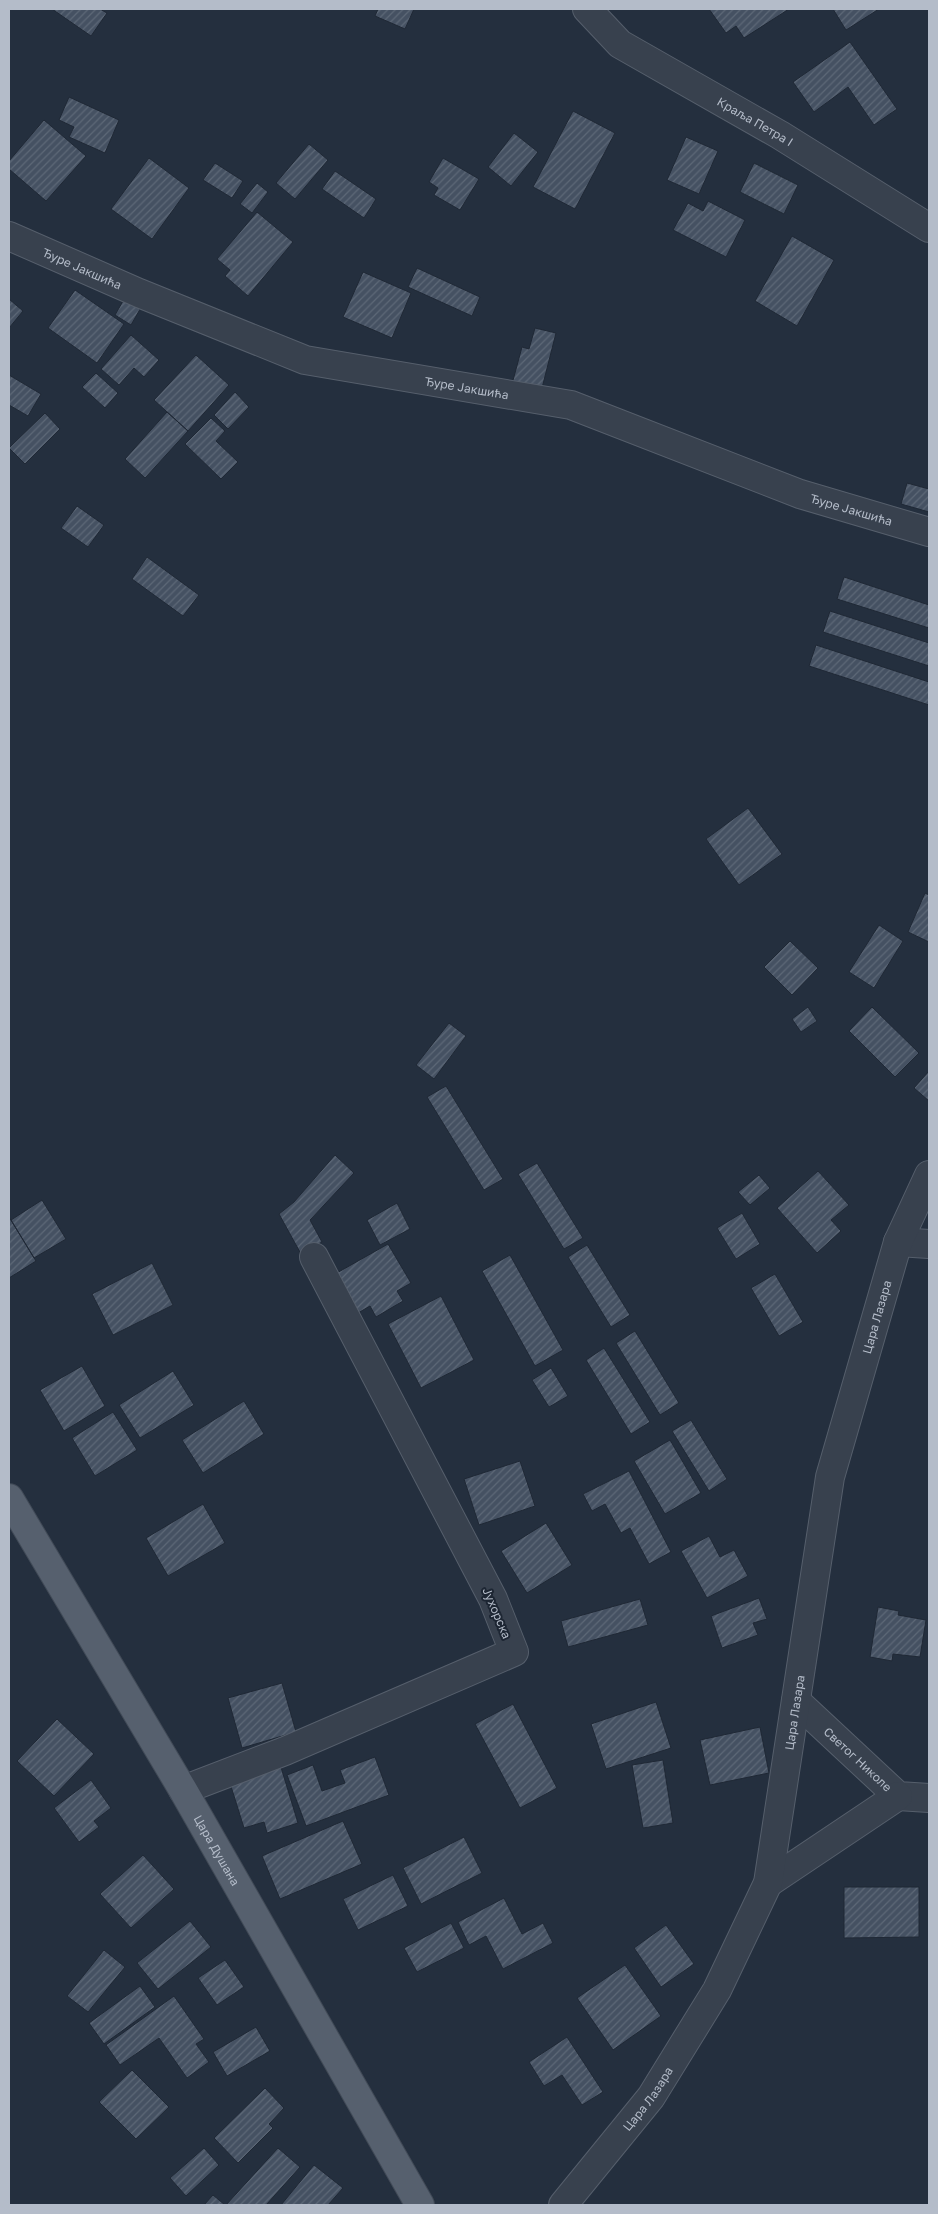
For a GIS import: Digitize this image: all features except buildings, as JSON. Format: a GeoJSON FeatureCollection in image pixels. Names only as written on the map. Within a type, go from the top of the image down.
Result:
{"type":"FeatureCollection","features":[{"type":"Feature","properties":{"kind":"main road","name":"Цара Душана"},"geometry":{"type":"LineString","coordinates":[[9,1498],[183,1790],[420,2205]]}},
{"type":"Feature","properties":{"kind":"street","name":"Краља Петра I"},"geometry":{"type":"LineString","coordinates":[[587,9],[620,44],[780,136],[929,228]]}},
{"type":"Feature","properties":{"kind":"street","name":"Ђуре Јакшића"},"geometry":{"type":"LineString","coordinates":[[9,236],[140,293],[305,360],[571,405],[800,494],[929,532]]}},
{"type":"Feature","properties":{"kind":"street","name":"Цара Лазара"},"geometry":{"type":"LineString","coordinates":[[564,2205],[651,2097],[717,1990],[768,1884],[830,1477],[898,1242],[929,1175]]}},
{"type":"Feature","properties":{"kind":"street"},"geometry":{"type":"LineString","coordinates":[[898,1242],[929,1244]]}},
{"type":"Feature","properties":{"kind":"street","name":"Јухорска"},"geometry":{"type":"LineString","coordinates":[[183,1790],[285,1751],[514,1652],[493,1599],[314,1257]]}},
{"type":"Feature","properties":{"kind":"street","name":"Светог Николе"},"geometry":{"type":"LineString","coordinates":[[796,1701],[898,1796],[929,1798]]}},
{"type":"Feature","properties":{"kind":"street"},"geometry":{"type":"LineString","coordinates":[[768,1884],[898,1796]]}}]}
